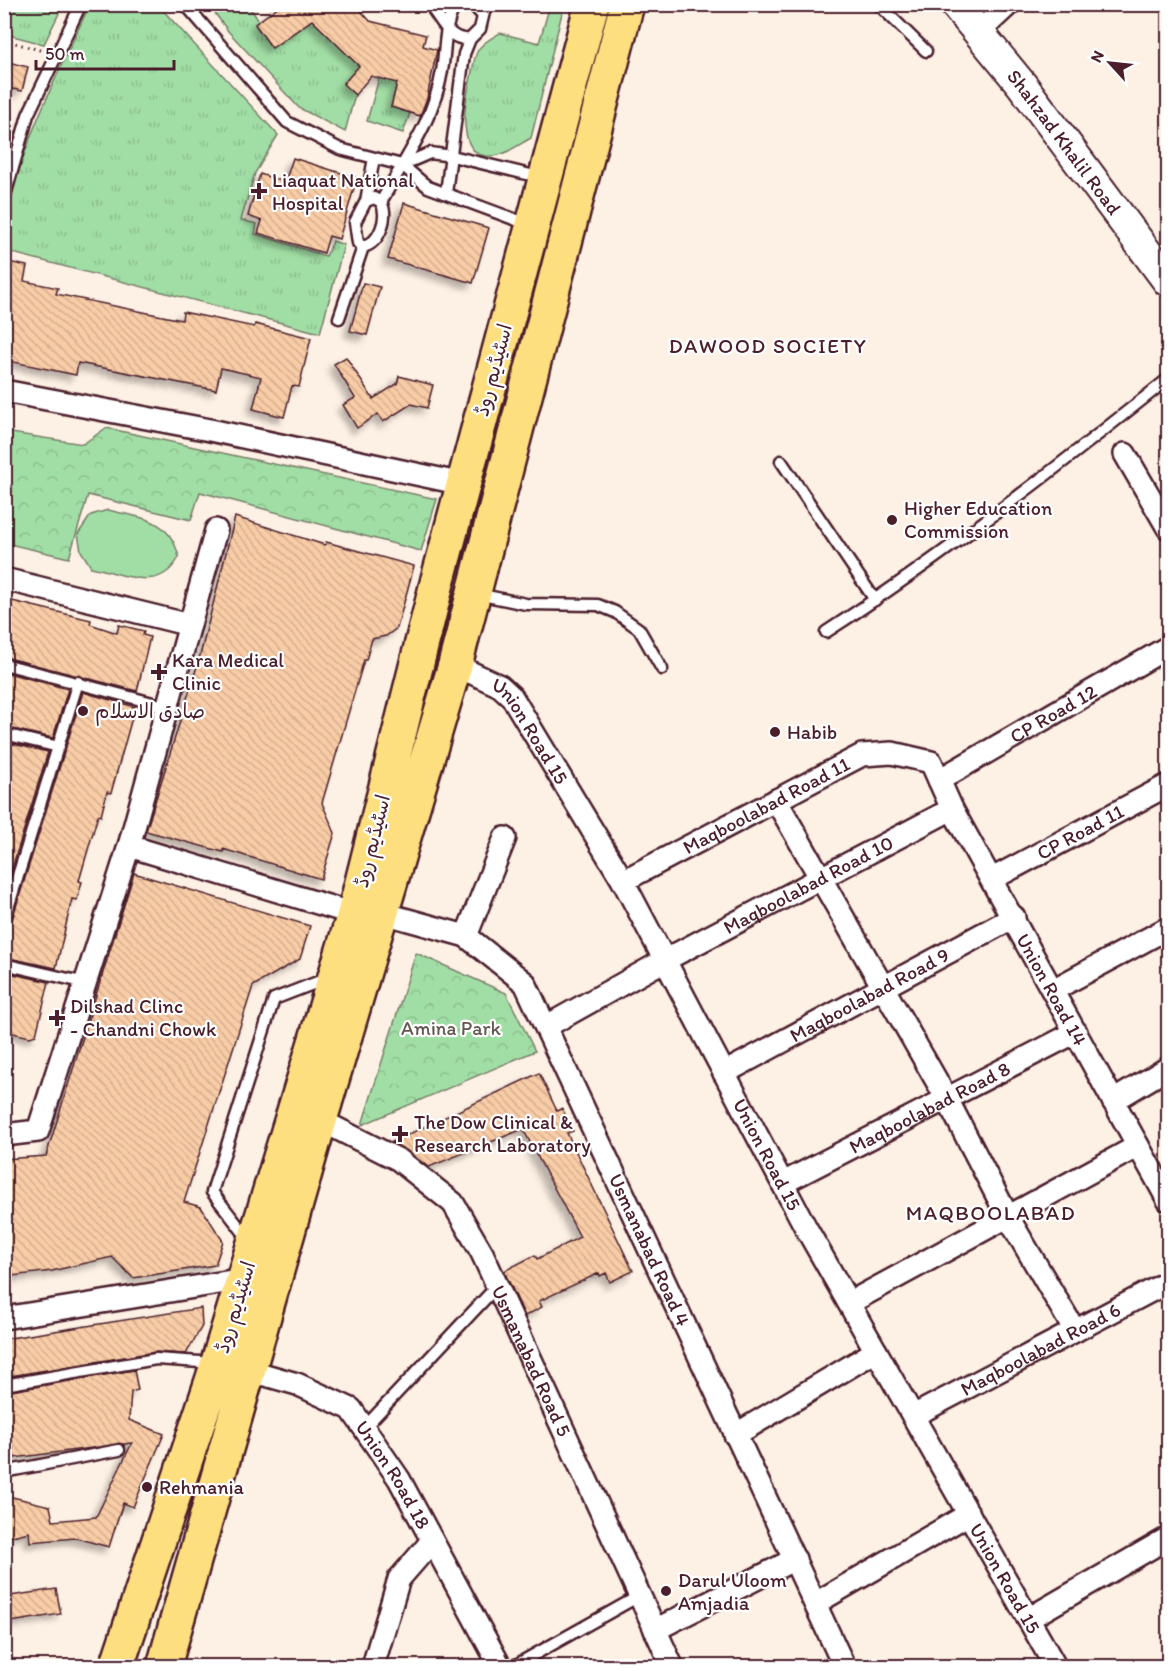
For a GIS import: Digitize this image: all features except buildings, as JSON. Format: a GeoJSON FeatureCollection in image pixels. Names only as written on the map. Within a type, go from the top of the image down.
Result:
{"type":"FeatureCollection","features":[{"type":"Feature","properties":{"kind":"main road","name":"اسٹیڈیم روڈ"},"geometry":{"type":"LineString","coordinates":[[117,1666],[233,1366],[320,1120],[463,484],[592,4]]}},
{"type":"Feature","properties":{"kind":"main road","name":"اسٹیڈیم روڈ"},"geometry":{"type":"LineString","coordinates":[[164,1666],[233,1366],[244,1279],[335,975],[368,913],[455,665],[627,4]]}},
{"type":"Feature","properties":{"kind":"main road","name":"Shahzad Khalil Road"},"geometry":{"type":"LineString","coordinates":[[955,4],[1022,85],[1168,281]]}},
{"type":"Feature","properties":{"kind":"main road"},"geometry":{"type":"LineString","coordinates":[[543,185],[576,201]]}},
{"type":"Feature","properties":{"kind":"street"},"geometry":{"type":"LineString","coordinates":[[979,32],[1009,4]]}},
{"type":"Feature","properties":{"kind":"street"},"geometry":{"type":"LineString","coordinates":[[4,391],[210,430],[463,484]]}},
{"type":"Feature","properties":{"kind":"street"},"geometry":{"type":"LineString","coordinates":[[1125,454],[1168,528]]}},
{"type":"Feature","properties":{"kind":"street"},"geometry":{"type":"LineString","coordinates":[[4,1135],[38,1131],[129,846],[216,530]]}},
{"type":"Feature","properties":{"kind":"street"},"geometry":{"type":"LineString","coordinates":[[4,579],[190,625]]}},
{"type":"Feature","properties":{"kind":"street","name":"CP Road 12"},"geometry":{"type":"LineString","coordinates":[[939,780],[1168,647]]}},
{"type":"Feature","properties":{"kind":"street","name":"Union Road 15"},"geometry":{"type":"LineString","coordinates":[[455,665],[500,686],[512,697],[623,881],[849,1304],[1055,1666]]}},
{"type":"Feature","properties":{"kind":"street","name":"Maqboolabad Road 11"},"geometry":{"type":"LineString","coordinates":[[623,881],[862,754],[892,753],[930,762],[939,780]]}},
{"type":"Feature","properties":{"kind":"street","name":"Union Road 14"},"geometry":{"type":"LineString","coordinates":[[939,780],[952,809],[1014,917],[1168,1199]]}},
{"type":"Feature","properties":{"kind":"street","name":"CP Road 11"},"geometry":{"type":"LineString","coordinates":[[992,879],[1168,785]]}},
{"type":"Feature","properties":{"kind":"street"},"geometry":{"type":"LineString","coordinates":[[776,800],[947,1099],[1008,1217],[1075,1331]]}},
{"type":"Feature","properties":{"kind":"street","name":"Maqboolabad Road 10"},"geometry":{"type":"LineString","coordinates":[[664,960],[952,809]]}},
{"type":"Feature","properties":{"kind":"street"},"geometry":{"type":"LineString","coordinates":[[466,936],[505,838]]}},
{"type":"Feature","properties":{"kind":"street","name":"Usmanabad Road 4"},"geometry":{"type":"LineString","coordinates":[[129,846],[368,913],[466,936],[525,983],[844,1666]]}},
{"type":"Feature","properties":{"kind":"street","name":"Maqboolabad Road 9"},"geometry":{"type":"LineString","coordinates":[[724,1072],[1014,917]]}},
{"type":"Feature","properties":{"kind":"street"},"geometry":{"type":"LineString","coordinates":[[1053,990],[1168,928]]}},
{"type":"Feature","properties":{"kind":"street"},"geometry":{"type":"LineString","coordinates":[[546,1026],[664,960]]}},
{"type":"Feature","properties":{"kind":"street","name":"Maqboolabad Road 8"},"geometry":{"type":"LineString","coordinates":[[783,1183],[1076,1032]]}},
{"type":"Feature","properties":{"kind":"street"},"geometry":{"type":"LineString","coordinates":[[1113,1101],[1168,1068]]}},
{"type":"Feature","properties":{"kind":"street","name":"Usmanabad Road 5"},"geometry":{"type":"LineString","coordinates":[[320,1120],[399,1160],[453,1203],[497,1286],[672,1666]]}},
{"type":"Feature","properties":{"kind":"street"},"geometry":{"type":"LineString","coordinates":[[849,1304],[1138,1146]]}},
{"type":"Feature","properties":{"kind":"street"},"geometry":{"type":"LineString","coordinates":[[4,1318],[244,1279]]}},
{"type":"Feature","properties":{"kind":"street","name":"Maqboolabad Road 6"},"geometry":{"type":"LineString","coordinates":[[913,1416],[1168,1282]]}},
{"type":"Feature","properties":{"kind":"street"},"geometry":{"type":"LineString","coordinates":[[735,1435],[876,1351]]}},
{"type":"Feature","properties":{"kind":"street","name":"Union Road 18"},"geometry":{"type":"LineString","coordinates":[[233,1366],[297,1384],[351,1409],[399,1479],[500,1666]]}},
{"type":"Feature","properties":{"kind":"street"},"geometry":{"type":"LineString","coordinates":[[816,1603],[969,1514]]}},
{"type":"Feature","properties":{"kind":"street"},"geometry":{"type":"LineString","coordinates":[[1028,1619],[1168,1538]]}},
{"type":"Feature","properties":{"kind":"street"},"geometry":{"type":"LineString","coordinates":[[373,1666],[399,1579],[432,1541]]}},
{"type":"Feature","properties":{"kind":"street"},"geometry":{"type":"LineString","coordinates":[[655,1630],[795,1560]]}},
{"type":"Feature","properties":{"kind":"lane"},"geometry":{"type":"LineString","coordinates":[[4,199],[8,175],[22,133],[56,54],[81,4]]}},
{"type":"Feature","properties":{"kind":"lane"},"geometry":{"type":"LineString","coordinates":[[185,4],[287,122],[340,149],[402,165],[419,182],[532,226]]}},
{"type":"Feature","properties":{"kind":"lane"},"geometry":{"type":"LineString","coordinates":[[446,193],[461,74],[470,39],[480,29],[484,10],[472,4]]}},
{"type":"Feature","properties":{"kind":"lane"},"geometry":{"type":"LineString","coordinates":[[878,4],[926,51]]}},
{"type":"Feature","properties":{"kind":"lane"},"geometry":{"type":"LineString","coordinates":[[458,5],[434,11],[456,38],[470,39]]}},
{"type":"Feature","properties":{"kind":"lane"},"geometry":{"type":"LineString","coordinates":[[363,247],[370,245],[379,235],[384,216],[381,202],[424,127],[442,74],[449,16],[458,5]]}},
{"type":"Feature","properties":{"kind":"lane"},"geometry":{"type":"LineString","coordinates":[[402,165],[422,155],[452,156],[543,185]]}},
{"type":"Feature","properties":{"kind":"lane"},"geometry":{"type":"LineString","coordinates":[[363,247],[358,243],[356,222],[366,201],[374,158]]}},
{"type":"Feature","properties":{"kind":"lane"},"geometry":{"type":"LineString","coordinates":[[366,201],[374,198],[381,202]]}},
{"type":"Feature","properties":{"kind":"lane"},"geometry":{"type":"LineString","coordinates":[[339,318],[363,247]]}},
{"type":"Feature","properties":{"kind":"lane"},"geometry":{"type":"LineString","coordinates":[[826,632],[875,600],[1103,431],[1168,379]]}},
{"type":"Feature","properties":{"kind":"lane"},"geometry":{"type":"LineString","coordinates":[[781,461],[875,600]]}},
{"type":"Feature","properties":{"kind":"lane"},"geometry":{"type":"LineString","coordinates":[[474,593],[526,604],[598,605],[615,612],[639,629],[662,669]]}},
{"type":"Feature","properties":{"kind":"lane"},"geometry":{"type":"LineString","coordinates":[[4,664],[168,707]]}},
{"type":"Feature","properties":{"kind":"lane"},"geometry":{"type":"LineString","coordinates":[[4,921],[78,682]]}},
{"type":"Feature","properties":{"kind":"lane"},"geometry":{"type":"LineString","coordinates":[[4,734],[59,747]]}},
{"type":"Feature","properties":{"kind":"lane"},"geometry":{"type":"LineString","coordinates":[[4,964],[86,982]]}},
{"type":"Feature","properties":{"kind":"lane"},"geometry":{"type":"LineString","coordinates":[[254,1246],[212,1192],[274,999],[335,975]]}},
{"type":"Feature","properties":{"kind":"lane"},"geometry":{"type":"LineString","coordinates":[[364,1428],[497,1286]]}},
{"type":"Feature","properties":{"kind":"lane"},"geometry":{"type":"LineString","coordinates":[[4,1385],[156,1359],[233,1366]]}},
{"type":"Feature","properties":{"kind":"lane"},"geometry":{"type":"LineString","coordinates":[[4,1472],[119,1450]]}},
{"type":"Feature","properties":{"kind":"lane"},"geometry":{"type":"LineString","coordinates":[[514,1666],[639,1596]]}},
{"type":"Feature","properties":{"kind":"path"},"geometry":{"type":"LineString","coordinates":[[4,40],[56,54]]}},
{"type":"Feature","properties":{"kind":"green space"},"geometry":{"type":"Polygon","coordinates":[[[5,4],[63,5],[44,44],[5,34],[5,4]]]}},
{"type":"Feature","properties":{"kind":"green space"},"geometry":{"type":"Polygon","coordinates":[[[90,4],[158,5],[278,135],[255,173],[241,220],[257,224],[255,234],[326,256],[333,241],[344,245],[320,333],[5,251],[7,221],[13,190],[23,158],[35,125],[90,4]]]}},
{"type":"Feature","properties":{"kind":"green space"},"geometry":{"type":"Polygon","coordinates":[[[209,5],[248,5],[259,21],[255,25],[272,48],[312,20],[359,66],[344,84],[355,95],[345,132],[299,108],[228,31],[209,5]]]}},
{"type":"Feature","properties":{"kind":"green space"},"geometry":{"type":"Polygon","coordinates":[[[550,5],[564,5],[531,138],[502,154],[487,156],[477,153],[470,145],[466,135],[465,110],[478,50],[500,33],[539,43],[550,5]]]}},
{"type":"Feature","properties":{"kind":"green space"},"geometry":{"type":"Polygon","coordinates":[[[379,78],[397,83],[391,107],[410,113],[403,133],[367,121],[379,78]]]}},
{"type":"Feature","properties":{"kind":"green space"},"geometry":{"type":"Polygon","coordinates":[[[106,428],[437,499],[421,551],[200,492],[191,520],[88,495],[69,558],[5,543],[5,432],[83,444],[106,428]]]}},
{"type":"Feature","properties":{"kind":"green space"},"geometry":{"type":"Polygon","coordinates":[[[108,510],[143,518],[153,522],[169,534],[179,557],[171,568],[162,575],[141,578],[91,567],[81,551],[78,534],[91,515],[108,510]]]}},
{"type":"Feature","properties":{"kind":"green space","name":"Amina Park"},"geometry":{"type":"Polygon","coordinates":[[[416,953],[506,993],[535,1051],[362,1125],[416,953]]]}},
{"type":"Feature","properties":{"kind":"place","name":"Liaquat National Hospital"},"geometry":{"type":"Point","coordinates":[259,191]}},
{"type":"Feature","properties":{"kind":"place","name":"Higher Education Commission"},"geometry":{"type":"Point","coordinates":[892,520]}},
{"type":"Feature","properties":{"kind":"place","name":"Kara Medical Clinic"},"geometry":{"type":"Point","coordinates":[159,672]}},
{"type":"Feature","properties":{"kind":"place","name":"صادق الاسلام"},"geometry":{"type":"Point","coordinates":[83,711]}},
{"type":"Feature","properties":{"kind":"place","name":"Habib"},"geometry":{"type":"Point","coordinates":[775,732]}},
{"type":"Feature","properties":{"kind":"place","name":"Dilshad Clinc - Chandni Chowk"},"geometry":{"type":"Point","coordinates":[57,1018]}},
{"type":"Feature","properties":{"kind":"place","name":"The Dow Clinical & Research Laboratory"},"geometry":{"type":"Point","coordinates":[400,1134]}},
{"type":"Feature","properties":{"kind":"place","name":"Rehmania"},"geometry":{"type":"Point","coordinates":[147,1487]}},
{"type":"Feature","properties":{"kind":"place","name":"Darul Uloom Amjadia"},"geometry":{"type":"Point","coordinates":[666,1591]}},
{"type":"Feature","properties":{"kind":"district","name":"DAWOOD SOCIETY"},"geometry":{"type":"Point","coordinates":[768,346]}},
{"type":"Feature","properties":{"kind":"district","name":"MAQBOOLABAD"},"geometry":{"type":"Point","coordinates":[991,1213]}}]}
